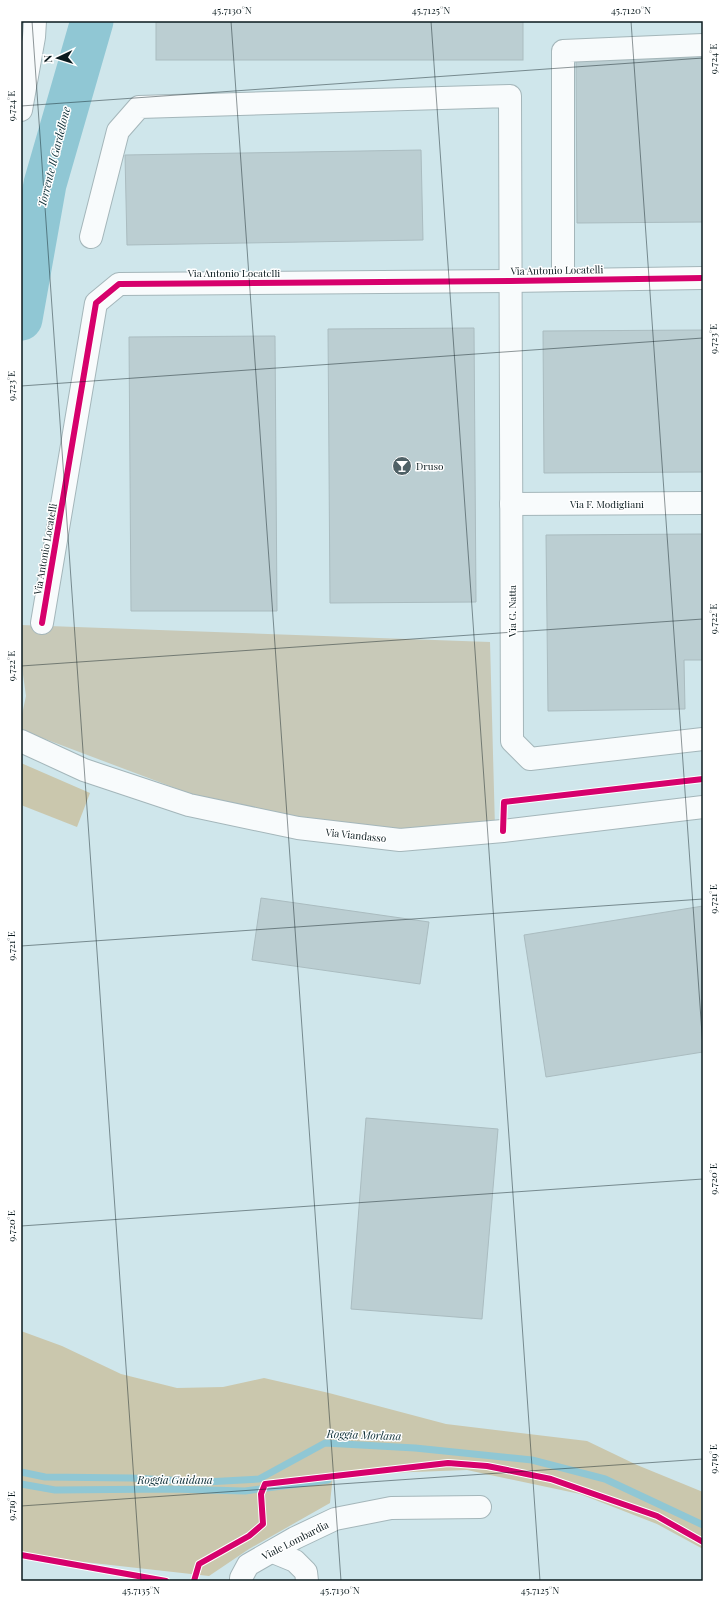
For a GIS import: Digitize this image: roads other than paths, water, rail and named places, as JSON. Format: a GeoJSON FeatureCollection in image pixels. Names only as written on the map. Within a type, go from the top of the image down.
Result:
{"type":"FeatureCollection","features":[{"type":"Feature","properties":{"kind":"street"},"geometry":{"type":"LineString","coordinates":[[21,110],[34,37],[35,21]]}},
{"type":"Feature","properties":{"kind":"street"},"geometry":{"type":"LineString","coordinates":[[563,280],[563,51],[703,45]]}},
{"type":"Feature","properties":{"kind":"street","name":"Via G. Natta"},"geometry":{"type":"LineString","coordinates":[[91,237],[118,131],[139,107],[510,96],[512,741],[530,759],[703,739]]}},
{"type":"Feature","properties":{"kind":"street","name":"Via Antonio Locatelli"},"geometry":{"type":"LineString","coordinates":[[42,623],[96,303],[119,284],[703,278]]}},
{"type":"Feature","properties":{"kind":"street","name":"Via F. Modigliani"},"geometry":{"type":"LineString","coordinates":[[511,504],[703,503]]}},
{"type":"Feature","properties":{"kind":"street","name":"Via Viandasso"},"geometry":{"type":"LineString","coordinates":[[21,741],[84,770],[189,805],[298,828],[400,840],[503,831],[703,807]]}},
{"type":"Feature","properties":{"kind":"street","name":"Viale Lombardia"},"geometry":{"type":"LineString","coordinates":[[241,1581],[241,1578],[248,1566],[263,1556],[273,1552],[295,1538],[335,1519],[391,1508],[480,1507]]}},
{"type":"Feature","properties":{"kind":"street"},"geometry":{"type":"LineString","coordinates":[[273,1552],[295,1560],[306,1572],[307,1581]]}},
{"type":"Feature","properties":{"kind":"waterway","name":"Torrente Il Gardellone"},"geometry":{"type":"LineString","coordinates":[[21,319],[45,184],[92,21]]}},
{"type":"Feature","properties":{"kind":"waterway","name":"Roggia Morlana"},"geometry":{"type":"LineString","coordinates":[[21,1472],[45,1477],[131,1478],[206,1482],[259,1479],[325,1443],[415,1448],[532,1460],[605,1479],[703,1525]]}},
{"type":"Feature","properties":{"kind":"waterway","name":"Roggia Guidana"},"geometry":{"type":"LineString","coordinates":[[21,1484],[55,1490],[170,1489],[245,1491],[328,1480]]}},
{"type":"Feature","properties":{"kind":"place","name":"Druso"},"geometry":{"type":"Point","coordinates":[402,466]}}]}
